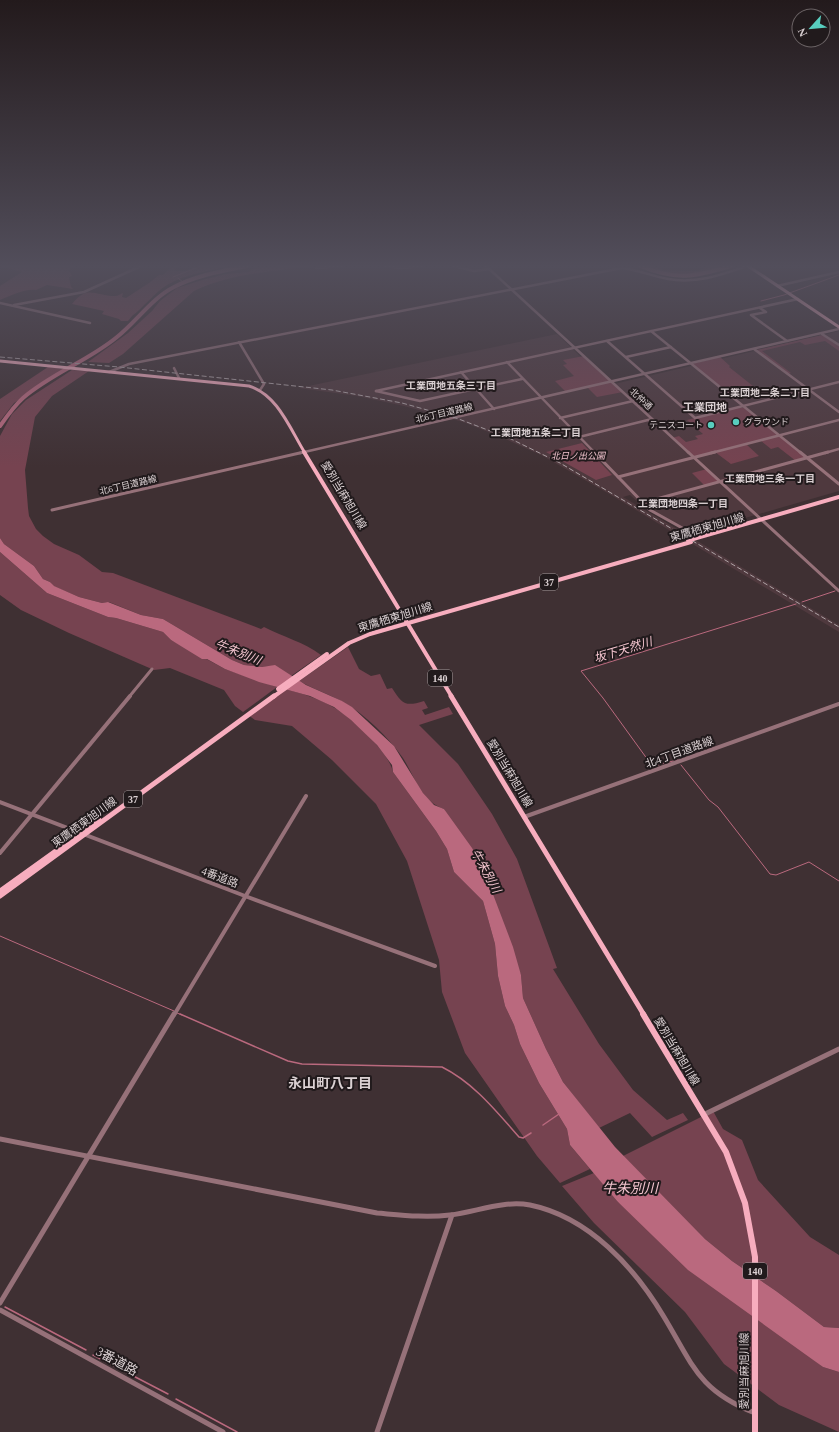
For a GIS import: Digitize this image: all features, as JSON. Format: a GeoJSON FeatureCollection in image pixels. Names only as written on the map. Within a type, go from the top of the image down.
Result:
{"type":"FeatureCollection","features":[{"type":"Feature","properties":{"kind":"main road","name":"愛別当麻旭川線"},"geometry":{"type":"LineString","coordinates":[[0,361],[244,385],[260,390],[269,395],[274,402],[728,1156],[740,1182],[746,1203],[755,1257],[755,1432]]}},
{"type":"Feature","properties":{"kind":"main road","name":"東鷹栖東旭川線"},"geometry":{"type":"LineString","coordinates":[[0,891],[316,663],[359,639],[407,622],[839,498]]}},
{"type":"Feature","properties":{"kind":"main road","name":"東鷹栖東旭川線"},"geometry":{"type":"LineString","coordinates":[[692,540],[743,524],[762,520]]}},
{"type":"Feature","properties":{"kind":"main road","name":"東鷹栖東旭川線"},"geometry":{"type":"LineString","coordinates":[[0,896],[82,833]]}},
{"type":"Feature","properties":{"kind":"street"},"geometry":{"type":"LineString","coordinates":[[109,372],[129,364],[287,333]]}},
{"type":"Feature","properties":{"kind":"street","name":"北仲通"},"geometry":{"type":"LineString","coordinates":[[559,333],[839,591]]}},
{"type":"Feature","properties":{"kind":"street"},"geometry":{"type":"LineString","coordinates":[[522,379],[420,401],[376,391],[643,333]]}},
{"type":"Feature","properties":{"kind":"street"},"geometry":{"type":"LineString","coordinates":[[653,333],[839,484]]}},
{"type":"Feature","properties":{"kind":"street"},"geometry":{"type":"LineString","coordinates":[[776,333],[788,341]]}},
{"type":"Feature","properties":{"kind":"street","name":"北6丁目道路線"},"geometry":{"type":"LineString","coordinates":[[52,510],[825,333]]}},
{"type":"Feature","properties":{"kind":"street"},"geometry":{"type":"LineString","coordinates":[[822,334],[839,345]]}},
{"type":"Feature","properties":{"kind":"street"},"geometry":{"type":"LineString","coordinates":[[607,341],[695,418],[839,382]]}},
{"type":"Feature","properties":{"kind":"street"},"geometry":{"type":"LineString","coordinates":[[239,342],[264,384],[260,390]]}},
{"type":"Feature","properties":{"kind":"street"},"geometry":{"type":"LineString","coordinates":[[626,357],[671,347]]}},
{"type":"Feature","properties":{"kind":"street"},"geometry":{"type":"LineString","coordinates":[[754,349],[839,412]]}},
{"type":"Feature","properties":{"kind":"street"},"geometry":{"type":"LineString","coordinates":[[506,362],[650,510],[693,534],[736,523],[743,524]]}},
{"type":"Feature","properties":{"kind":"street"},"geometry":{"type":"LineString","coordinates":[[174,368],[179,378]]}},
{"type":"Feature","properties":{"kind":"street"},"geometry":{"type":"LineString","coordinates":[[461,372],[494,409]]}},
{"type":"Feature","properties":{"kind":"street"},"geometry":{"type":"LineString","coordinates":[[560,418],[633,401]]}},
{"type":"Feature","properties":{"kind":"street"},"geometry":{"type":"LineString","coordinates":[[579,437],[652,419]]}},
{"type":"Feature","properties":{"kind":"street"},"geometry":{"type":"LineString","coordinates":[[618,478],[839,420]]}},
{"type":"Feature","properties":{"kind":"street"},"geometry":{"type":"LineString","coordinates":[[642,503],[839,449]]}},
{"type":"Feature","properties":{"kind":"street"},"geometry":{"type":"LineString","coordinates":[[0,853],[152,669]]}},
{"type":"Feature","properties":{"kind":"street","name":"北4丁目道路線"},"geometry":{"type":"LineString","coordinates":[[524,817],[839,704]]}},
{"type":"Feature","properties":{"kind":"street"},"geometry":{"type":"LineString","coordinates":[[0,1303],[306,796]]}},
{"type":"Feature","properties":{"kind":"street","name":"4番道路"},"geometry":{"type":"LineString","coordinates":[[0,802],[245,896],[435,966]]}},
{"type":"Feature","properties":{"kind":"street"},"geometry":{"type":"LineString","coordinates":[[702,1115],[839,1049]]}},
{"type":"Feature","properties":{"kind":"street"},"geometry":{"type":"LineString","coordinates":[[0,1139],[377,1213],[426,1217],[517,1204],[529,1205],[557,1213],[580,1225],[594,1235],[634,1275],[648,1291],[688,1360],[709,1386],[728,1402],[755,1413]]}},
{"type":"Feature","properties":{"kind":"street"},"geometry":{"type":"LineString","coordinates":[[377,1432],[452,1214]]}},
{"type":"Feature","properties":{"kind":"street","name":"3番道路"},"geometry":{"type":"LineString","coordinates":[[0,1310],[223,1432]]}},
{"type":"Feature","properties":{"kind":"shaded area"},"geometry":{"type":"Polygon","coordinates":[[[831,333],[839,333],[839,491],[693,533],[640,504],[630,495],[623,497],[839,625],[839,632],[611,495],[543,456],[501,437],[463,422],[404,406],[357,396],[299,388],[557,334],[610,385],[831,333]]]}},
{"type":"Feature","properties":{"kind":"green space"},"geometry":{"type":"Polygon","coordinates":[[[128,333],[147,333],[123,354],[109,363],[88,362],[128,333]]]}},
{"type":"Feature","properties":{"kind":"green space"},"geometry":{"type":"Polygon","coordinates":[[[822,335],[839,346],[839,351],[825,341],[805,345],[800,342],[762,351],[791,373],[788,374],[756,350],[822,335]]]}},
{"type":"Feature","properties":{"kind":"green space"},"geometry":{"type":"Polygon","coordinates":[[[584,356],[623,392],[597,397],[587,387],[566,392],[555,381],[574,376],[563,365],[567,364],[563,360],[584,356]]]}},
{"type":"Feature","properties":{"kind":"green space"},"geometry":{"type":"Polygon","coordinates":[[[720,357],[730,366],[729,367],[753,386],[727,393],[691,364],[720,357]]]}},
{"type":"Feature","properties":{"kind":"green space"},"geometry":{"type":"Polygon","coordinates":[[[48,367],[64,369],[14,403],[0,421],[0,399],[48,367]]]}},
{"type":"Feature","properties":{"kind":"green space"},"geometry":{"type":"Polygon","coordinates":[[[72,370],[89,371],[52,396],[35,417],[25,470],[29,516],[36,529],[54,544],[79,555],[102,572],[113,573],[261,629],[264,627],[308,647],[321,655],[291,676],[275,666],[262,667],[244,665],[232,660],[163,619],[141,615],[109,602],[102,603],[79,597],[53,586],[50,582],[43,579],[34,566],[4,544],[0,538],[0,436],[12,414],[26,400],[72,370]]]}},
{"type":"Feature","properties":{"kind":"green space"},"geometry":{"type":"Polygon","coordinates":[[[738,407],[745,408],[806,457],[796,461],[778,447],[771,449],[760,440],[746,444],[759,456],[731,464],[715,452],[694,458],[672,438],[679,436],[686,442],[698,439],[695,436],[703,434],[687,420],[738,407]]]}},
{"type":"Feature","properties":{"kind":"green space","name":"北日ノ出公園"},"geometry":{"type":"Polygon","coordinates":[[[582,443],[612,475],[596,480],[546,452],[582,443]]]}},
{"type":"Feature","properties":{"kind":"green space"},"geometry":{"type":"Polygon","coordinates":[[[707,469],[720,482],[705,486],[692,473],[707,469]]]}},
{"type":"Feature","properties":{"kind":"green space"},"geometry":{"type":"Polygon","coordinates":[[[0,552],[47,593],[108,617],[163,632],[171,640],[225,669],[277,687],[243,712],[235,706],[224,690],[170,668],[154,670],[69,633],[21,610],[0,595],[0,552]]]}},
{"type":"Feature","properties":{"kind":"green space"},"geometry":{"type":"Polygon","coordinates":[[[348,647],[359,669],[371,676],[380,674],[387,689],[392,688],[402,701],[412,704],[424,701],[428,708],[422,710],[425,715],[449,707],[453,714],[419,725],[458,764],[492,814],[517,859],[557,968],[553,969],[599,1044],[633,1090],[667,1120],[683,1113],[688,1120],[652,1137],[630,1113],[599,1128],[563,1082],[523,998],[521,975],[444,809],[436,805],[424,794],[419,788],[403,758],[391,742],[368,720],[352,707],[299,681],[348,647]]]}},
{"type":"Feature","properties":{"kind":"green space"},"geometry":{"type":"Polygon","coordinates":[[[284,689],[309,696],[341,712],[377,745],[390,764],[393,772],[436,831],[447,849],[454,872],[483,901],[495,944],[498,976],[505,1006],[514,1025],[520,1044],[539,1083],[567,1129],[570,1145],[590,1169],[560,1183],[537,1156],[465,1053],[442,992],[439,960],[407,861],[376,804],[332,760],[292,726],[255,720],[248,715],[284,689]]]}},
{"type":"Feature","properties":{"kind":"green space"},"geometry":{"type":"Polygon","coordinates":[[[713,1111],[723,1129],[742,1140],[758,1180],[810,1237],[839,1255],[839,1328],[824,1327],[776,1291],[732,1261],[705,1239],[623,1156],[713,1111]]]}},
{"type":"Feature","properties":{"kind":"green space"},"geometry":{"type":"Polygon","coordinates":[[[594,1173],[617,1201],[823,1367],[839,1372],[839,1432],[779,1405],[724,1364],[685,1312],[594,1223],[562,1186],[594,1173]]]}},
{"type":"Feature","properties":{"kind":"water","name":"牛朱別川"},"geometry":{"type":"Polygon","coordinates":[[[0,538],[4,544],[34,566],[43,579],[50,582],[54,586],[79,597],[102,603],[108,602],[141,615],[163,619],[232,660],[244,665],[262,667],[275,665],[306,685],[352,707],[394,746],[423,793],[434,805],[444,809],[472,848],[483,868],[513,947],[521,975],[523,998],[563,1082],[615,1147],[705,1239],[732,1261],[776,1291],[824,1327],[839,1328],[839,1372],[823,1367],[688,1270],[617,1201],[570,1145],[567,1129],[539,1083],[520,1044],[514,1025],[505,1006],[498,976],[495,944],[483,901],[454,872],[447,849],[436,831],[393,772],[392,765],[377,745],[351,720],[334,707],[310,696],[259,682],[225,669],[207,659],[202,659],[171,640],[163,632],[108,617],[47,593],[0,552],[0,538]]]}},
{"type":"Feature","properties":{"kind":"waterway"},"geometry":{"type":"LineString","coordinates":[[0,426],[23,398],[34,389],[94,353],[122,333]]}},
{"type":"Feature","properties":{"kind":"waterway","name":"坂下天然川"},"geometry":{"type":"LineString","coordinates":[[802,602],[835,591]]}},
{"type":"Feature","properties":{"kind":"waterway","name":"坂下天然川"},"geometry":{"type":"LineString","coordinates":[[664,763],[653,767],[603,698],[581,671],[796,604]]}},
{"type":"Feature","properties":{"kind":"waterway","name":"坂下天然川"},"geometry":{"type":"LineString","coordinates":[[669,762],[678,760]]}},
{"type":"Feature","properties":{"kind":"waterway","name":"坂下天然川"},"geometry":{"type":"LineString","coordinates":[[681,765],[709,800],[718,807],[770,874],[776,875],[809,862],[839,881]]}},
{"type":"Feature","properties":{"kind":"waterway"},"geometry":{"type":"LineString","coordinates":[[0,936],[174,1011]]}},
{"type":"Feature","properties":{"kind":"waterway"},"geometry":{"type":"LineString","coordinates":[[177,1013],[182,1015]]}},
{"type":"Feature","properties":{"kind":"waterway"},"geometry":{"type":"LineString","coordinates":[[180,1014],[288,1061],[302,1064],[442,1067],[464,1081],[484,1098],[519,1137],[523,1138],[531,1133]]}},
{"type":"Feature","properties":{"kind":"waterway"},"geometry":{"type":"LineString","coordinates":[[543,1125],[559,1114]]}},
{"type":"Feature","properties":{"kind":"waterway"},"geometry":{"type":"LineString","coordinates":[[5,1307],[86,1350]]}},
{"type":"Feature","properties":{"kind":"waterway"},"geometry":{"type":"LineString","coordinates":[[93,1355],[168,1394]]}},
{"type":"Feature","properties":{"kind":"waterway"},"geometry":{"type":"LineString","coordinates":[[176,1399],[237,1432]]}},
{"type":"Feature","properties":{"kind":"railway"},"geometry":{"type":"LineString","coordinates":[[0,357],[119,367],[332,390],[402,403],[456,418],[509,438],[560,463],[839,627]]}},
{"type":"Feature","properties":{"kind":"place","name":"グラウンド"},"geometry":{"type":"Point","coordinates":[736,422]}},
{"type":"Feature","properties":{"kind":"place","name":"テニスコート"},"geometry":{"type":"Point","coordinates":[711,425]}},
{"type":"Feature","properties":{"kind":"district","name":"工業団地五条三丁目"},"geometry":{"type":"Point","coordinates":[451,385]}},
{"type":"Feature","properties":{"kind":"district","name":"工業団地二条二丁目"},"geometry":{"type":"Point","coordinates":[765,392]}},
{"type":"Feature","properties":{"kind":"district","name":"工業団地"},"geometry":{"type":"Point","coordinates":[705,407]}},
{"type":"Feature","properties":{"kind":"district","name":"工業団地五条二丁目"},"geometry":{"type":"Point","coordinates":[536,432]}},
{"type":"Feature","properties":{"kind":"district","name":"工業団地三条一丁目"},"geometry":{"type":"Point","coordinates":[770,478]}},
{"type":"Feature","properties":{"kind":"district","name":"工業団地四条一丁目"},"geometry":{"type":"Point","coordinates":[683,503]}},
{"type":"Feature","properties":{"kind":"district","name":"永山町八丁目"},"geometry":{"type":"Point","coordinates":[330,1083]}}]}
